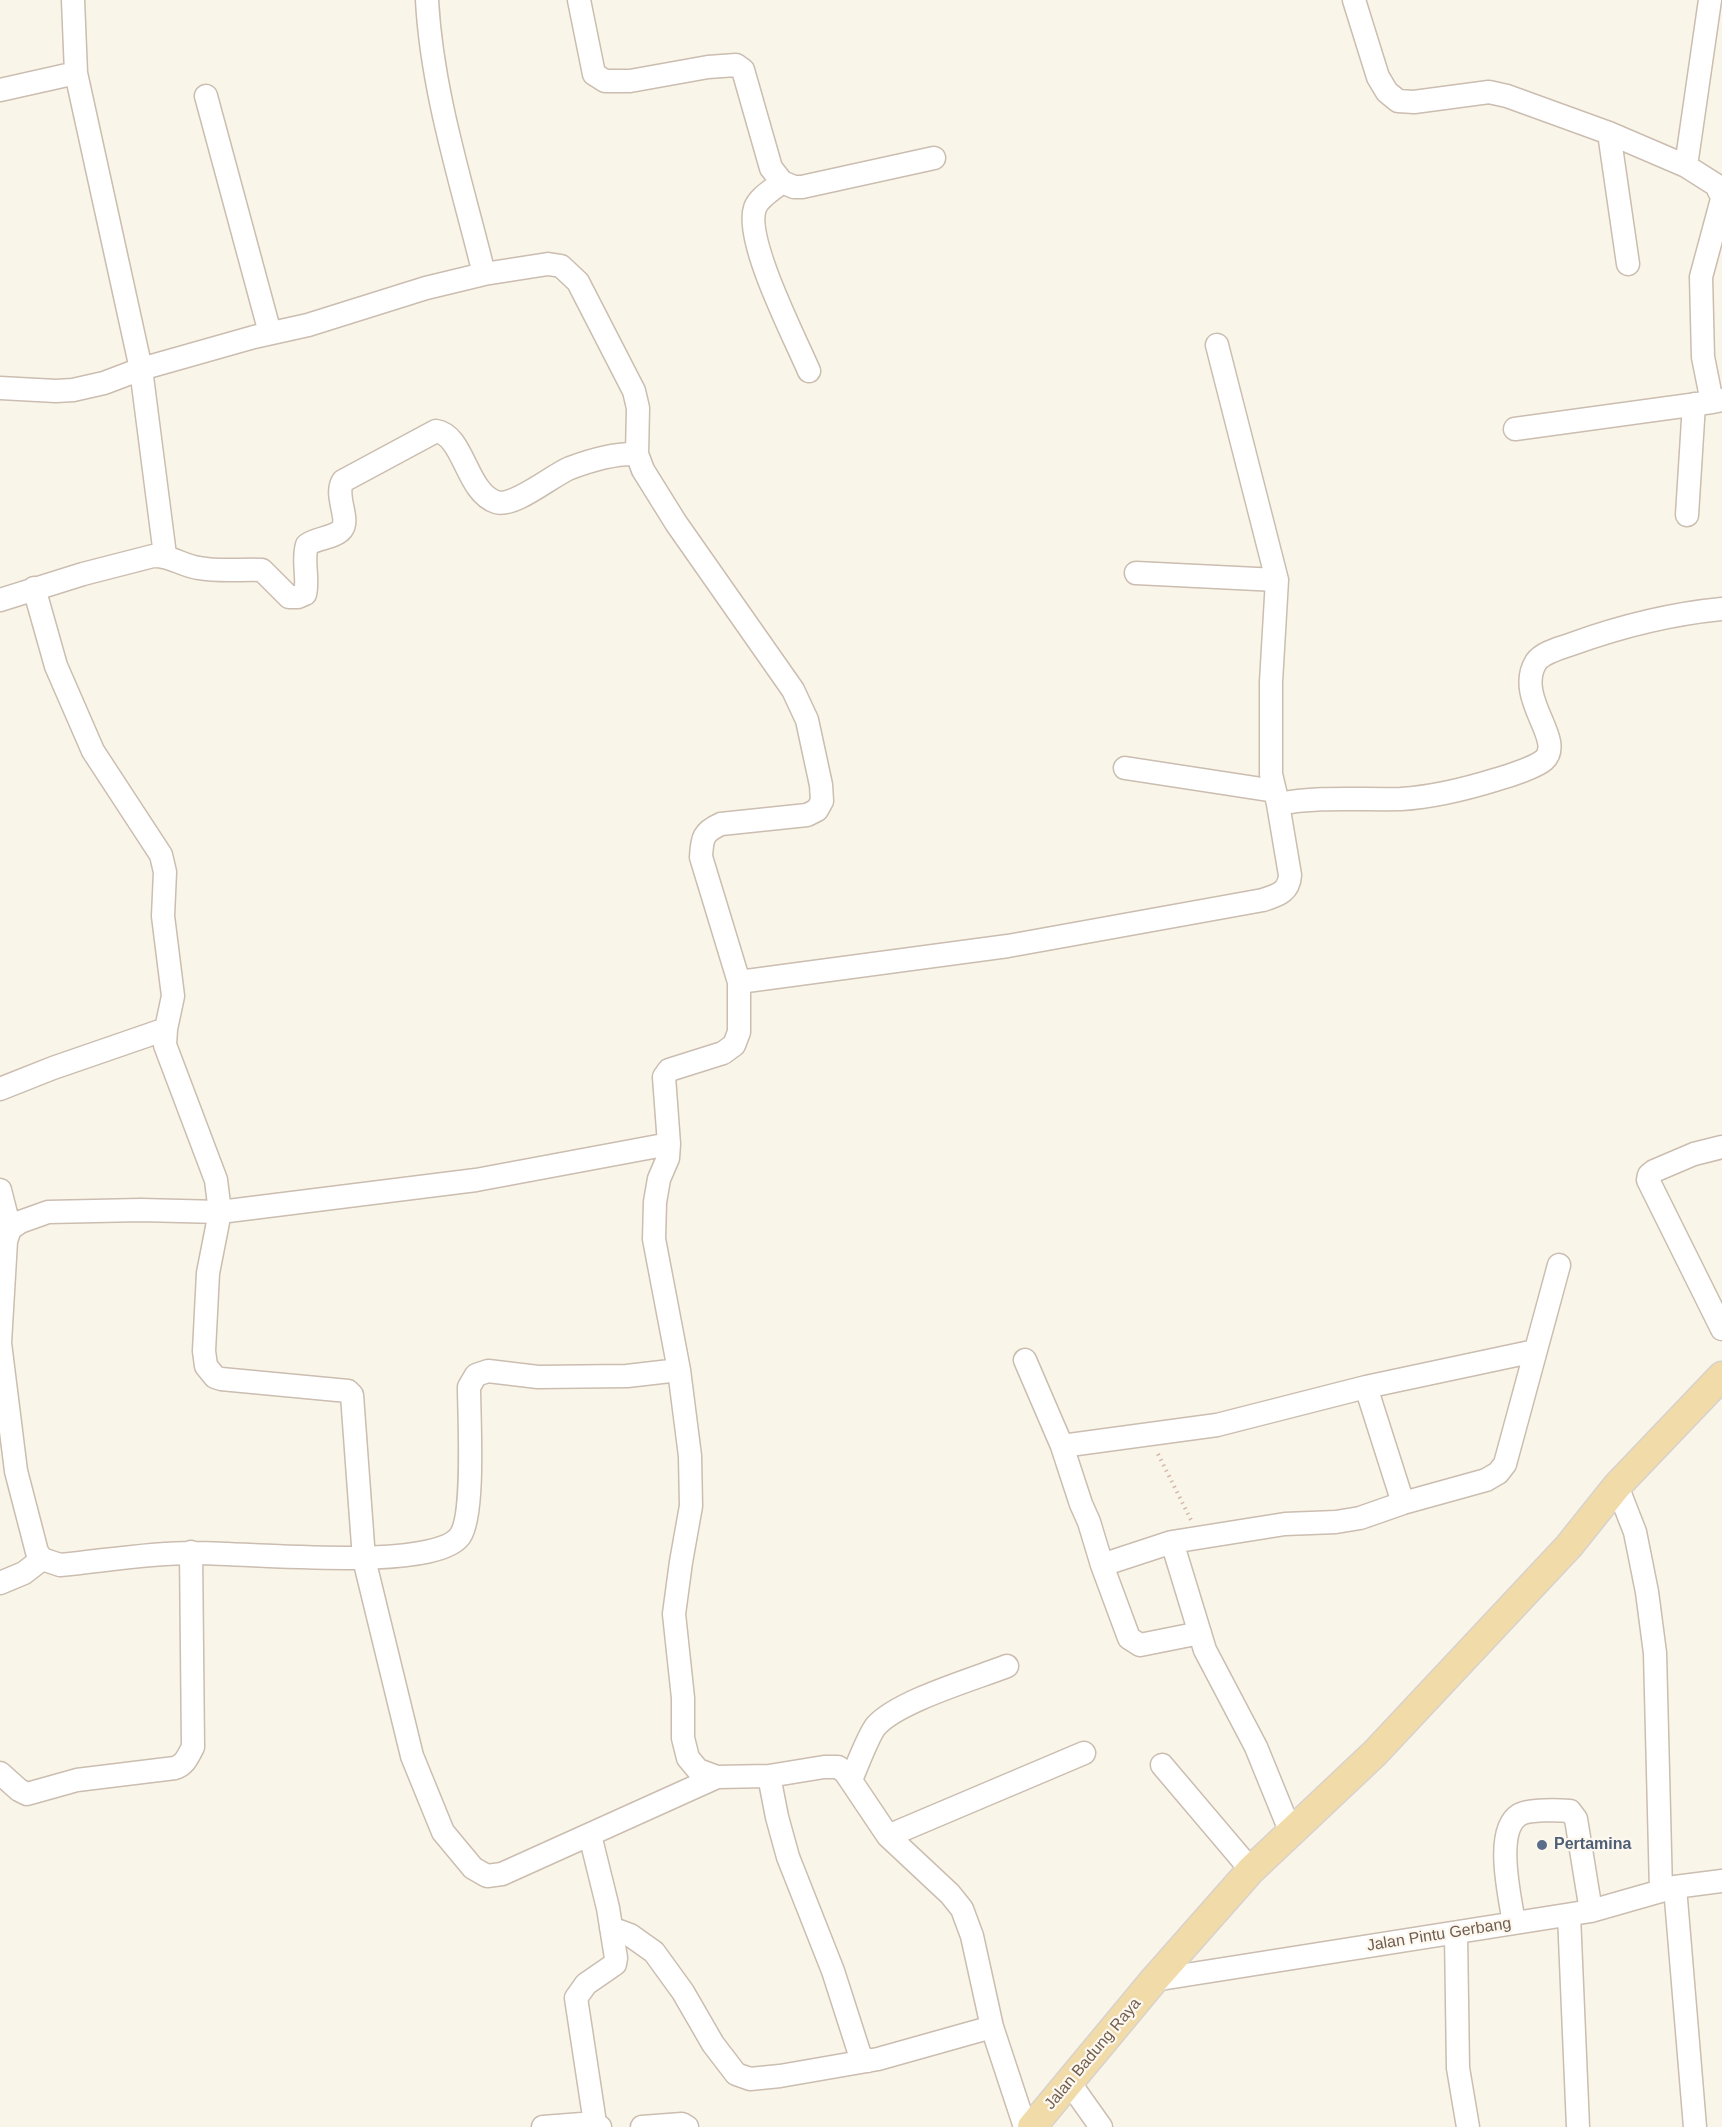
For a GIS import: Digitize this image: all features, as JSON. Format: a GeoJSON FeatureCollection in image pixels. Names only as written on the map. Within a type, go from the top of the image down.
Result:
{"type":"FeatureCollection","features":[{"type":"Feature","properties":{"kind":"main road","name":"Jalan Badung Raya"},"geometry":{"type":"LineString","coordinates":[[1032,2127],[1154,1980],[1251,1870],[1383,1744],[1569,1546],[1617,1486],[1721,1380]]}},
{"type":"Feature","properties":{"kind":"street"},"geometry":{"type":"LineString","coordinates":[[73,0],[76,73],[141,369],[165,555]]}},
{"type":"Feature","properties":{"kind":"street"},"geometry":{"type":"LineString","coordinates":[[428,0],[430,44],[439,95],[484,274]]}},
{"type":"Feature","properties":{"kind":"street"},"geometry":{"type":"LineString","coordinates":[[579,0],[594,74],[605,81],[630,81],[708,67],[736,65],[743,70],[771,168],[782,182],[794,187],[802,187],[934,158]]}},
{"type":"Feature","properties":{"kind":"street"},"geometry":{"type":"LineString","coordinates":[[1354,0],[1378,77],[1387,92],[1398,101],[1414,102],[1489,92],[1507,96],[1609,133],[1686,166],[1716,185],[1722,198],[1701,277],[1703,357],[1709,402],[1687,515]]}},
{"type":"Feature","properties":{"kind":"street"},"geometry":{"type":"LineString","coordinates":[[1686,166],[1710,0]]}},
{"type":"Feature","properties":{"kind":"street"},"geometry":{"type":"LineString","coordinates":[[0,90],[76,73]]}},
{"type":"Feature","properties":{"kind":"street"},"geometry":{"type":"LineString","coordinates":[[206,96],[270,333]]}},
{"type":"Feature","properties":{"kind":"street"},"geometry":{"type":"LineString","coordinates":[[1609,133],[1628,264]]}},
{"type":"Feature","properties":{"kind":"street"},"geometry":{"type":"LineString","coordinates":[[782,182],[756,207],[754,222],[758,248],[810,370]]}},
{"type":"Feature","properties":{"kind":"street"},"geometry":{"type":"LineString","coordinates":[[0,388],[56,391],[73,390],[104,383],[141,369],[270,333],[289,330],[426,288],[484,274],[548,264],[561,266],[578,282],[634,391],[638,408],[638,454],[643,470],[676,523],[793,690],[807,720],[821,785],[822,801],[817,810],[807,815],[721,824],[711,828],[702,839],[701,857],[739,982],[739,1032],[734,1044],[723,1053],[669,1071],[664,1077],[669,1144],[668,1158],[659,1179],[654,1202],[654,1239],[680,1370],[690,1456],[691,1506],[675,1614],[683,1698],[683,1738],[688,1758],[698,1770],[717,1777],[769,1776],[824,1767],[838,1767],[851,1780],[888,1836],[950,1894],[962,1909],[972,1936],[992,2027],[1024,2127]]}},
{"type":"Feature","properties":{"kind":"street"},"geometry":{"type":"LineString","coordinates":[[739,982],[1008,946],[1263,900],[1282,893],[1290,883],[1277,797],[1271,774],[1271,682],[1277,580],[1216,345]]}},
{"type":"Feature","properties":{"kind":"street"},"geometry":{"type":"LineString","coordinates":[[1515,429],[1709,402]]}},
{"type":"Feature","properties":{"kind":"street"},"geometry":{"type":"LineString","coordinates":[[0,600],[34,588],[153,556],[165,555],[196,568],[233,572],[262,570],[289,597],[298,597],[305,594],[308,582],[305,552],[307,545],[336,533],[344,523],[339,487],[343,481],[436,431],[450,437],[476,483],[486,496],[496,502],[507,503],[521,498],[552,476],[572,468],[617,455],[638,454]]}},
{"type":"Feature","properties":{"kind":"street"},"geometry":{"type":"LineString","coordinates":[[1136,573],[1277,580]]}},
{"type":"Feature","properties":{"kind":"street"},"geometry":{"type":"LineString","coordinates":[[34,588],[56,666],[93,751],[161,855],[165,872],[163,916],[173,996],[165,1045],[213,1171],[220,1212],[208,1273],[204,1351],[206,1366],[214,1377],[221,1379],[348,1391],[352,1395],[364,1559],[412,1756],[443,1832],[472,1868],[487,1876],[502,1874],[717,1777]]}},
{"type":"Feature","properties":{"kind":"street"},"geometry":{"type":"LineString","coordinates":[[1125,768],[1301,800],[1403,798],[1456,792],[1515,774],[1544,760],[1551,749],[1531,696],[1530,680],[1537,661],[1551,652],[1621,627],[1691,612],[1722,609]]}},
{"type":"Feature","properties":{"kind":"street"},"geometry":{"type":"LineString","coordinates":[[0,1089],[52,1068],[166,1029]]}},
{"type":"Feature","properties":{"kind":"street"},"geometry":{"type":"LineString","coordinates":[[10,1229],[20,1222],[48,1212],[141,1210],[220,1212],[476,1180],[669,1144]]}},
{"type":"Feature","properties":{"kind":"street"},"geometry":{"type":"LineString","coordinates":[[1722,1147],[1694,1154],[1654,1170],[1648,1180],[1722,1329]]}},
{"type":"Feature","properties":{"kind":"street"},"geometry":{"type":"LineString","coordinates":[[0,1190],[10,1229],[6,1241],[0,1343],[16,1472],[37,1552],[42,1559],[60,1565],[191,1552],[364,1559],[433,1550],[459,1539],[466,1528],[470,1479],[469,1387],[476,1375],[488,1371],[538,1377],[627,1376],[680,1370]]}},
{"type":"Feature","properties":{"kind":"street"},"geometry":{"type":"LineString","coordinates":[[1102,1566],[1172,1542],[1285,1524],[1336,1522],[1360,1518],[1403,1503],[1486,1480],[1498,1473],[1505,1464],[1558,1265]]}},
{"type":"Feature","properties":{"kind":"street"},"geometry":{"type":"LineString","coordinates":[[1062,1446],[1149,1435],[1245,1419],[1366,1387],[1535,1351]]}},
{"type":"Feature","properties":{"kind":"street"},"geometry":{"type":"LineString","coordinates":[[1025,1360],[1062,1446],[1129,1638],[1135,1643],[1152,1644],[1200,1633]]}},
{"type":"Feature","properties":{"kind":"street"},"geometry":{"type":"LineString","coordinates":[[1366,1387],[1403,1503]]}},
{"type":"Feature","properties":{"kind":"street"},"geometry":{"type":"LineString","coordinates":[[1617,1486],[1635,1532],[1647,1592],[1655,1653],[1668,1889],[1695,2127]]}},
{"type":"Feature","properties":{"kind":"street"},"geometry":{"type":"LineString","coordinates":[[1172,1542],[1200,1633],[1217,1673],[1256,1747],[1291,1833]]}},
{"type":"Feature","properties":{"kind":"street"},"geometry":{"type":"LineString","coordinates":[[0,1773],[27,1794],[77,1780],[182,1766],[193,1747],[191,1552]]}},
{"type":"Feature","properties":{"kind":"street"},"geometry":{"type":"LineString","coordinates":[[0,1583],[24,1572],[42,1559]]}},
{"type":"Feature","properties":{"kind":"street"},"geometry":{"type":"LineString","coordinates":[[851,1780],[876,1726],[888,1717],[910,1703],[1007,1666]]}},
{"type":"Feature","properties":{"kind":"street"},"geometry":{"type":"LineString","coordinates":[[888,1836],[1084,1753]]}},
{"type":"Feature","properties":{"kind":"street"},"geometry":{"type":"LineString","coordinates":[[1162,1765],[1251,1870]]}},
{"type":"Feature","properties":{"kind":"street"},"geometry":{"type":"LineString","coordinates":[[769,1776],[788,1857],[832,1971],[860,2055],[868,2061]]}},
{"type":"Feature","properties":{"kind":"street"},"geometry":{"type":"LineString","coordinates":[[1514,1923],[1505,1854],[1509,1824],[1520,1813],[1558,1809],[1570,1811],[1576,1819],[1591,1911]]}},
{"type":"Feature","properties":{"kind":"street"},"geometry":{"type":"LineString","coordinates":[[543,2127],[598,2125],[576,1998],[586,1984],[615,1964],[611,1928],[590,1834]]}},
{"type":"Feature","properties":{"kind":"street","name":"Jalan Pintu Gerbang"},"geometry":{"type":"LineString","coordinates":[[1154,1980],[1569,1915],[1668,1889],[1722,1881]]}},
{"type":"Feature","properties":{"kind":"street"},"geometry":{"type":"LineString","coordinates":[[1569,1915],[1578,2127]]}},
{"type":"Feature","properties":{"kind":"street"},"geometry":{"type":"LineString","coordinates":[[611,1928],[630,1935],[654,1952],[683,1992],[713,2044],[736,2074],[750,2079],[868,2061],[992,2027]]}},
{"type":"Feature","properties":{"kind":"street"},"geometry":{"type":"LineString","coordinates":[[1456,1934],[1458,2068],[1468,2127]]}},
{"type":"Feature","properties":{"kind":"street"},"geometry":{"type":"LineString","coordinates":[[1069,2082],[1101,2127]]}},
{"type":"Feature","properties":{"kind":"street"},"geometry":{"type":"LineString","coordinates":[[642,2127],[682,2124],[687,2127]]}},
{"type":"Feature","properties":{"kind":"path"},"geometry":{"type":"LineString","coordinates":[[1149,1435],[1200,1537]]}},
{"type":"Feature","properties":{"kind":"place","name":"Pertamina"},"geometry":{"type":"Point","coordinates":[1542,1845]}}]}
